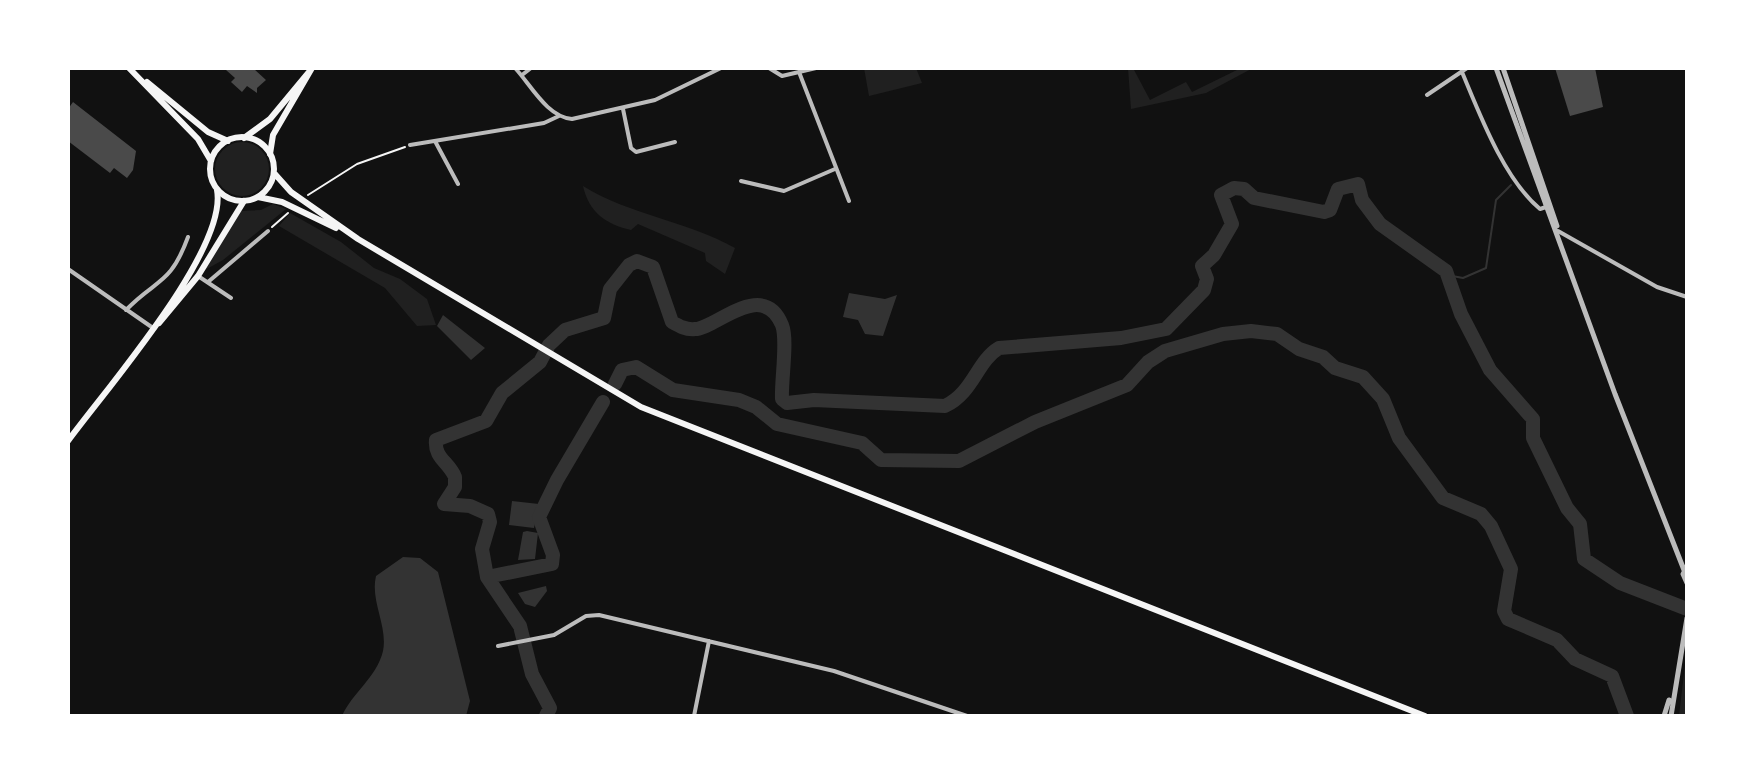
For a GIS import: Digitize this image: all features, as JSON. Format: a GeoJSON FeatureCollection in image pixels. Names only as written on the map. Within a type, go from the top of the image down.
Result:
{"type":"FeatureCollection","features":[{"type":"Feature","properties":{"kind":"main road"},"geometry":{"type":"LineString","coordinates":[[129,68],[208,132],[228,141]]}},
{"type":"Feature","properties":{"kind":"main road"},"geometry":{"type":"LineString","coordinates":[[129,68],[198,139],[211,161]]}},
{"type":"Feature","properties":{"kind":"main road"},"geometry":{"type":"LineString","coordinates":[[68,441],[196,266],[218,212],[217,190],[211,176],[211,161],[217,149],[228,141],[244,138],[270,119],[310,70]]}},
{"type":"Feature","properties":{"kind":"main road"},"geometry":{"type":"LineString","coordinates":[[310,70],[274,132],[270,154],[274,173],[291,192],[358,239],[551,356],[641,407],[688,427],[1425,716]]}},
{"type":"Feature","properties":{"kind":"main road"},"geometry":{"type":"LineString","coordinates":[[244,138],[259,142],[270,154]]}},
{"type":"Feature","properties":{"kind":"main road"},"geometry":{"type":"LineString","coordinates":[[258,197],[270,184],[274,173]]}},
{"type":"Feature","properties":{"kind":"main road"},"geometry":{"type":"LineString","coordinates":[[217,190],[229,199],[244,201],[258,197],[282,202],[358,239]]}},
{"type":"Feature","properties":{"kind":"main road"},"geometry":{"type":"LineString","coordinates":[[153,328],[198,276],[244,201]]}},
{"type":"Feature","properties":{"kind":"main road"},"geometry":{"type":"LineString","coordinates":[[196,266],[198,276]]}},
{"type":"Feature","properties":{"kind":"street"},"geometry":{"type":"LineString","coordinates":[[515,68],[559,116],[572,119],[623,109],[691,84],[721,68]]}},
{"type":"Feature","properties":{"kind":"street"},"geometry":{"type":"LineString","coordinates":[[522,75],[531,68]]}},
{"type":"Feature","properties":{"kind":"street"},"geometry":{"type":"LineString","coordinates":[[769,68],[782,76],[816,68]]}},
{"type":"Feature","properties":{"kind":"street"},"geometry":{"type":"LineString","coordinates":[[1496,68],[1615,394],[1676,551],[1686,566],[1687,583]]}},
{"type":"Feature","properties":{"kind":"street"},"geometry":{"type":"LineString","coordinates":[[1503,68],[1556,214],[1558,231]]}},
{"type":"Feature","properties":{"kind":"street"},"geometry":{"type":"LineString","coordinates":[[1427,95],[1465,70],[1495,145],[1532,203],[1540,209],[1546,207]]}},
{"type":"Feature","properties":{"kind":"street"},"geometry":{"type":"LineString","coordinates":[[799,72],[849,201]]}},
{"type":"Feature","properties":{"kind":"street"},"geometry":{"type":"LineString","coordinates":[[623,109],[631,148],[636,152],[675,142]]}},
{"type":"Feature","properties":{"kind":"street"},"geometry":{"type":"LineString","coordinates":[[410,145],[544,123],[559,116]]}},
{"type":"Feature","properties":{"kind":"street"},"geometry":{"type":"LineString","coordinates":[[436,143],[458,184]]}},
{"type":"Feature","properties":{"kind":"street"},"geometry":{"type":"LineString","coordinates":[[741,181],[784,191],[835,169]]}},
{"type":"Feature","properties":{"kind":"street"},"geometry":{"type":"LineString","coordinates":[[208,282],[268,231]]}},
{"type":"Feature","properties":{"kind":"street"},"geometry":{"type":"LineString","coordinates":[[1558,231],[1657,287],[1687,297]]}},
{"type":"Feature","properties":{"kind":"street"},"geometry":{"type":"LineString","coordinates":[[126,310],[165,281],[188,237]]}},
{"type":"Feature","properties":{"kind":"street"},"geometry":{"type":"LineString","coordinates":[[68,269],[153,328]]}},
{"type":"Feature","properties":{"kind":"street"},"geometry":{"type":"LineString","coordinates":[[198,276],[231,298]]}},
{"type":"Feature","properties":{"kind":"street"},"geometry":{"type":"LineString","coordinates":[[498,646],[554,635],[586,616],[599,615],[834,671],[967,716]]}},
{"type":"Feature","properties":{"kind":"street"},"geometry":{"type":"LineString","coordinates":[[1664,716],[1687,618]]}},
{"type":"Feature","properties":{"kind":"street"},"geometry":{"type":"LineString","coordinates":[[694,716],[709,641]]}},
{"type":"Feature","properties":{"kind":"street"},"geometry":{"type":"LineString","coordinates":[[1671,716],[1672,692]]}},
{"type":"Feature","properties":{"kind":"path"},"geometry":{"type":"LineString","coordinates":[[307,196],[357,164],[410,145]]}},
{"type":"Feature","properties":{"kind":"path"},"geometry":{"type":"LineString","coordinates":[[268,231],[289,212]]}},
{"type":"Feature","properties":{"kind":"shaded area"},"geometry":{"type":"Polygon","coordinates":[[[864,68],[916,68],[922,83],[869,96],[864,68]]]}},
{"type":"Feature","properties":{"kind":"shaded area"},"geometry":{"type":"Polygon","coordinates":[[[1128,68],[1133,68],[1150,100],[1186,82],[1192,92],[1241,68],[1253,68],[1206,93],[1131,109],[1128,68]]]}},
{"type":"Feature","properties":{"kind":"shaded area"},"geometry":{"type":"Polygon","coordinates":[[[242,142],[261,150],[269,169],[261,188],[242,196],[223,188],[215,169],[223,150],[242,142]]]}},
{"type":"Feature","properties":{"kind":"shaded area"},"geometry":{"type":"Polygon","coordinates":[[[583,186],[620,204],[698,231],[735,248],[725,274],[706,261],[705,253],[638,224],[631,230],[606,220],[589,203],[583,186]]]}},
{"type":"Feature","properties":{"kind":"shaded area"},"geometry":{"type":"Polygon","coordinates":[[[273,204],[286,209],[223,260],[203,271],[240,211],[261,210],[273,204]]]}},
{"type":"Feature","properties":{"kind":"shaded area"},"geometry":{"type":"Polygon","coordinates":[[[290,213],[341,242],[374,268],[400,279],[427,299],[436,325],[417,326],[385,288],[279,226],[290,213]]]}},
{"type":"Feature","properties":{"kind":"shaded area"},"geometry":{"type":"Polygon","coordinates":[[[849,293],[885,299],[897,295],[883,336],[865,334],[858,320],[843,317],[849,293]]]}},
{"type":"Feature","properties":{"kind":"shaded area"},"geometry":{"type":"Polygon","coordinates":[[[443,315],[485,348],[471,360],[437,326],[443,315]]]}},
{"type":"Feature","properties":{"kind":"shaded area"},"geometry":{"type":"Polygon","coordinates":[[[512,501],[539,504],[534,528],[509,525],[512,501]]]}},
{"type":"Feature","properties":{"kind":"shaded area"},"geometry":{"type":"Polygon","coordinates":[[[523,532],[538,533],[535,559],[518,560],[523,532]]]}},
{"type":"Feature","properties":{"kind":"shaded area"},"geometry":{"type":"Polygon","coordinates":[[[403,557],[420,558],[438,572],[470,701],[466,716],[342,716],[375,669],[383,651],[383,632],[375,595],[376,576],[403,557]]]}},
{"type":"Feature","properties":{"kind":"shaded area"},"geometry":{"type":"Polygon","coordinates":[[[546,586],[547,591],[535,607],[525,604],[518,593],[546,586]]]}},
{"type":"Feature","properties":{"kind":"shaded area"},"geometry":{"type":"Polygon","coordinates":[[[1687,648],[1687,716],[1679,716],[1687,648]]]}},
{"type":"Feature","properties":{"kind":"building"},"geometry":{"type":"Polygon","coordinates":[[[253,68],[266,80],[257,88],[257,93],[247,86],[242,92],[231,82],[235,78],[226,70],[253,68]]]}},
{"type":"Feature","properties":{"kind":"building"},"geometry":{"type":"Polygon","coordinates":[[[1555,68],[1595,68],[1603,107],[1570,116],[1555,68]]]}},
{"type":"Feature","properties":{"kind":"building"},"geometry":{"type":"Polygon","coordinates":[[[73,102],[136,151],[133,170],[127,178],[114,168],[110,173],[68,141],[68,109],[73,102]]]}},
{"type":"Feature","properties":{"kind":"waterway"},"geometry":{"type":"LineString","coordinates":[[546,716],[550,708],[532,674],[520,626],[487,577],[482,549],[490,522],[488,514],[470,506],[444,504],[455,487],[455,477],[437,451],[436,440],[486,421],[502,393],[540,362],[549,345],[565,330],[604,318],[610,289],[629,265],[637,261],[653,267],[672,322],[683,327],[704,327],[751,306],[763,306],[774,312],[784,332],[782,399],[787,403],[814,400],[945,406],[962,393],[985,361],[999,348],[1121,338],[1166,329],[1204,290],[1207,279],[1202,266],[1214,255],[1232,224],[1221,195],[1234,188],[1244,189],[1254,198],[1324,212],[1330,210],[1338,189],[1358,184],[1362,200],[1380,224],[1446,271],[1461,314],[1490,370],[1533,419],[1533,438],[1567,508],[1580,524],[1584,559],[1620,583],[1687,609]]}},
{"type":"Feature","properties":{"kind":"waterway"},"geometry":{"type":"LineString","coordinates":[[1447,275],[1463,278],[1486,268],[1496,200],[1511,185]]}},
{"type":"Feature","properties":{"kind":"waterway"},"geometry":{"type":"LineString","coordinates":[[615,384],[622,370],[636,367],[673,390],[739,400],[756,407],[777,424],[862,443],[881,460],[959,461],[1035,422],[1127,385],[1148,362],[1165,351],[1223,334],[1251,331],[1277,334],[1299,349],[1323,357],[1335,368],[1363,377],[1383,399],[1399,438],[1443,498],[1481,514],[1491,526],[1511,569],[1504,611],[1508,619],[1557,640],[1575,659],[1612,676],[1627,716]]}},
{"type":"Feature","properties":{"kind":"waterway"},"geometry":{"type":"LineString","coordinates":[[487,577],[552,564],[553,555],[539,517],[603,402]]}}]}
